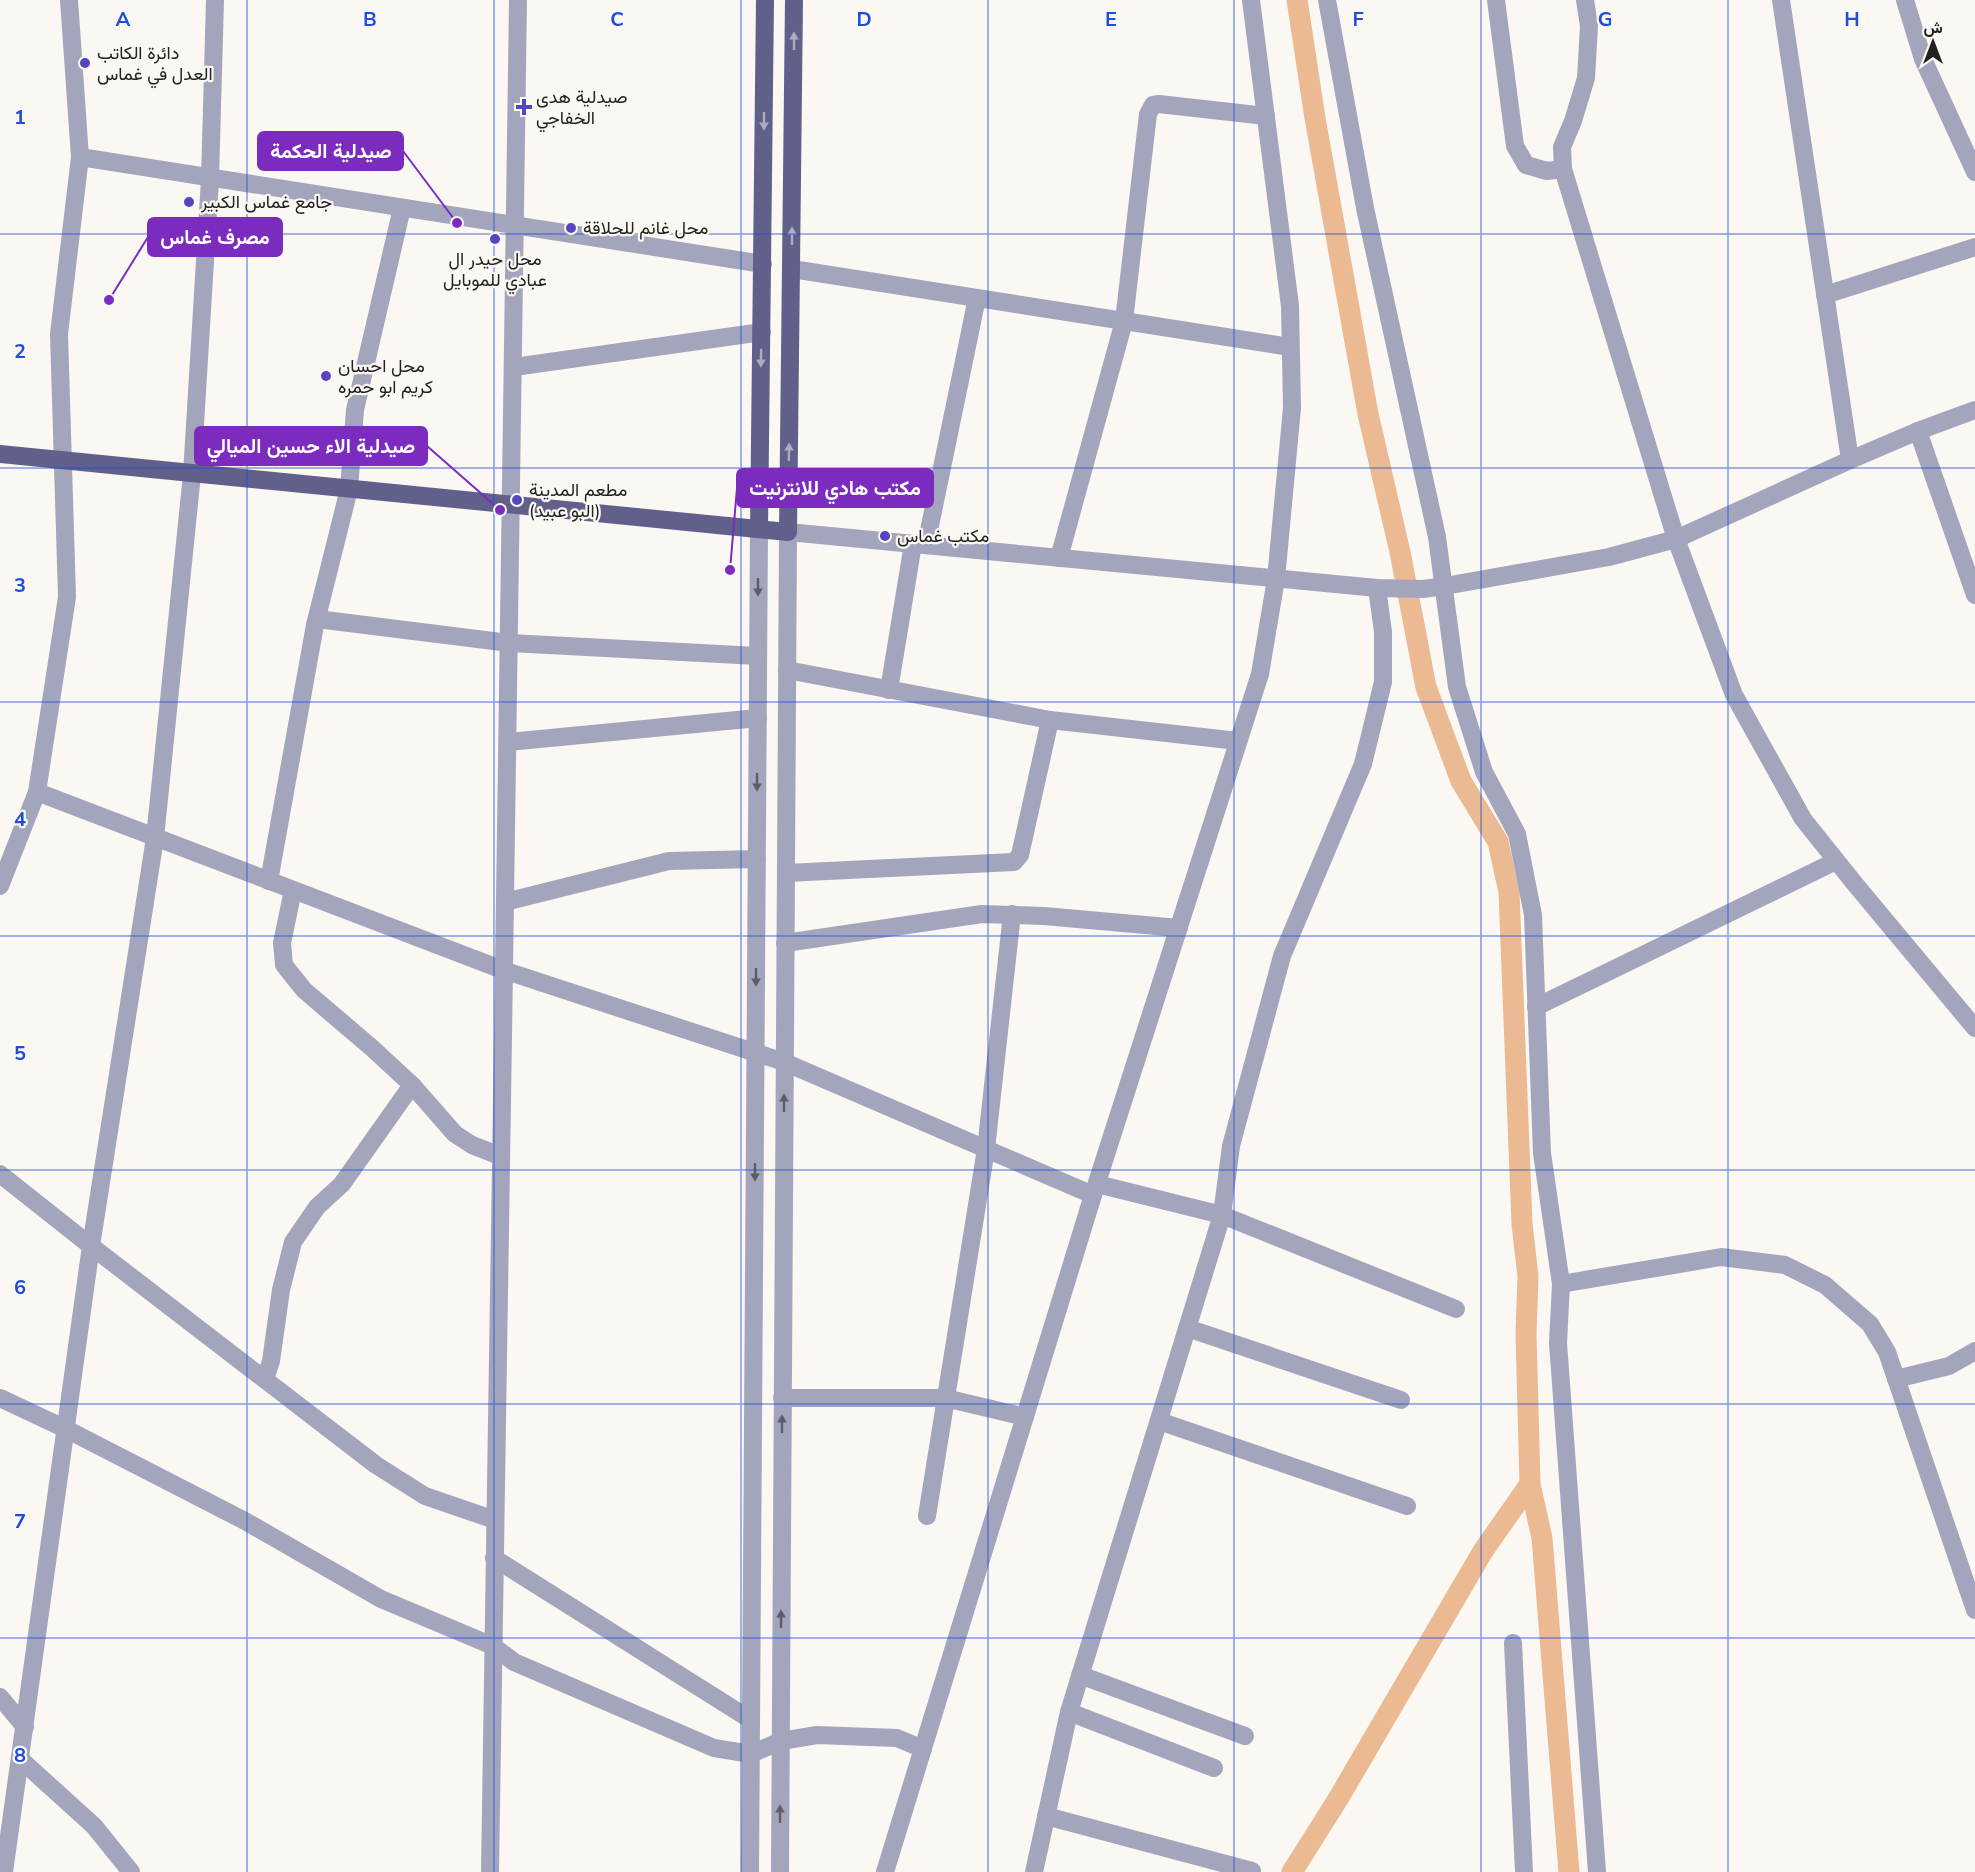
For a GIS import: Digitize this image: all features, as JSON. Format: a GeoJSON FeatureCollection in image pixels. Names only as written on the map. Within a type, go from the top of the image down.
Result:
{"type":"FeatureCollection","features":[{"type":"Feature","properties":{"kind":"main road"},"geometry":{"type":"LineString","coordinates":[[759,529],[765,0]]}},
{"type":"Feature","properties":{"kind":"main road"},"geometry":{"type":"LineString","coordinates":[[0,454],[788,532],[794,0]]}},
{"type":"Feature","properties":{"kind":"street"},"geometry":{"type":"LineString","coordinates":[[0,886],[37,792],[67,597],[59,334],[80,157],[69,0]]}},
{"type":"Feature","properties":{"kind":"street"},"geometry":{"type":"LineString","coordinates":[[4,1872],[91,1246],[155,838],[192,474],[210,178],[215,0]]}},
{"type":"Feature","properties":{"kind":"street"},"geometry":{"type":"LineString","coordinates":[[490,1872],[517,225],[518,0]]}},
{"type":"Feature","properties":{"kind":"street"},"geometry":{"type":"LineString","coordinates":[[885,1872],[1095,1190],[1260,674],[1276,579],[1292,408],[1290,306],[1251,0]]}},
{"type":"Feature","properties":{"kind":"street"},"geometry":{"type":"LineString","coordinates":[[1327,0],[1365,208],[1437,537],[1457,687],[1484,772],[1517,834],[1533,915],[1542,1153],[1561,1284],[1558,1343],[1597,1872]]}},
{"type":"Feature","properties":{"kind":"street"},"geometry":{"type":"LineString","coordinates":[[1496,0],[1515,146],[1526,165],[1547,171],[1563,169]]}},
{"type":"Feature","properties":{"kind":"street"},"geometry":{"type":"LineString","coordinates":[[1585,0],[1589,26],[1586,78],[1573,121],[1562,147],[1563,169],[1676,538],[1734,695],[1803,819],[1975,1028]]}},
{"type":"Feature","properties":{"kind":"street"},"geometry":{"type":"LineString","coordinates":[[1781,0],[1850,460]]}},
{"type":"Feature","properties":{"kind":"street"},"geometry":{"type":"LineString","coordinates":[[1905,0],[1923,59],[1975,172]]}},
{"type":"Feature","properties":{"kind":"street"},"geometry":{"type":"LineString","coordinates":[[1059,558],[1124,321],[1148,114],[1153,105],[1159,104],[1266,116]]}},
{"type":"Feature","properties":{"kind":"street"},"geometry":{"type":"LineString","coordinates":[[80,157],[762,264]]}},
{"type":"Feature","properties":{"kind":"street"},"geometry":{"type":"LineString","coordinates":[[269,881],[317,619],[349,489],[354,410],[402,208]]}},
{"type":"Feature","properties":{"kind":"street"},"geometry":{"type":"LineString","coordinates":[[1825,295],[1975,248]]}},
{"type":"Feature","properties":{"kind":"street"},"geometry":{"type":"LineString","coordinates":[[792,268],[1290,346]]}},
{"type":"Feature","properties":{"kind":"street"},"geometry":{"type":"LineString","coordinates":[[889,690],[919,544],[978,298]]}},
{"type":"Feature","properties":{"kind":"street"},"geometry":{"type":"LineString","coordinates":[[514,367],[762,332]]}},
{"type":"Feature","properties":{"kind":"street"},"geometry":{"type":"LineString","coordinates":[[780,1872],[788,532],[1276,579],[1377,588],[1423,589],[1609,557],[1676,538],[1850,460],[1975,410]]}},
{"type":"Feature","properties":{"kind":"street"},"geometry":{"type":"LineString","coordinates":[[1918,431],[1975,595]]}},
{"type":"Feature","properties":{"kind":"street"},"geometry":{"type":"LineString","coordinates":[[750,1872],[759,529]]}},
{"type":"Feature","properties":{"kind":"street"},"geometry":{"type":"LineString","coordinates":[[1034,1872],[1069,1712],[1222,1215],[1231,1146],[1282,956],[1363,764],[1383,682],[1383,632],[1377,588]]}},
{"type":"Feature","properties":{"kind":"street"},"geometry":{"type":"LineString","coordinates":[[317,619],[510,643],[758,656]]}},
{"type":"Feature","properties":{"kind":"street"},"geometry":{"type":"LineString","coordinates":[[787,670],[1050,720],[1238,741]]}},
{"type":"Feature","properties":{"kind":"street"},"geometry":{"type":"LineString","coordinates":[[508,742],[758,718]]}},
{"type":"Feature","properties":{"kind":"street"},"geometry":{"type":"LineString","coordinates":[[786,873],[1014,862],[1018,859],[1050,720]]}},
{"type":"Feature","properties":{"kind":"street"},"geometry":{"type":"LineString","coordinates":[[37,792],[503,970],[784,1062],[986,1149],[1095,1190],[1222,1215],[1456,1308]]}},
{"type":"Feature","properties":{"kind":"street"},"geometry":{"type":"LineString","coordinates":[[505,902],[669,861],[757,859]]}},
{"type":"Feature","properties":{"kind":"street"},"geometry":{"type":"LineString","coordinates":[[1536,1007],[1836,861]]}},
{"type":"Feature","properties":{"kind":"street"},"geometry":{"type":"LineString","coordinates":[[293,890],[282,943],[284,965],[304,990],[412,1085],[455,1134],[472,1145],[500,1156]]}},
{"type":"Feature","properties":{"kind":"street"},"geometry":{"type":"LineString","coordinates":[[785,943],[982,914],[1012,914],[1179,928]]}},
{"type":"Feature","properties":{"kind":"street"},"geometry":{"type":"LineString","coordinates":[[927,1516],[986,1149],[1012,914]]}},
{"type":"Feature","properties":{"kind":"street"},"geometry":{"type":"LineString","coordinates":[[265,1379],[272,1360],[281,1290],[293,1242],[317,1207],[342,1184],[412,1085]]}},
{"type":"Feature","properties":{"kind":"street"},"geometry":{"type":"LineString","coordinates":[[0,1174],[376,1465],[425,1496],[495,1520]]}},
{"type":"Feature","properties":{"kind":"street"},"geometry":{"type":"LineString","coordinates":[[1561,1284],[1721,1257],[1785,1265],[1825,1285],[1870,1324],[1887,1352],[1968,1565],[1975,1610]]}},
{"type":"Feature","properties":{"kind":"street"},"geometry":{"type":"LineString","coordinates":[[1187,1328],[1401,1400]]}},
{"type":"Feature","properties":{"kind":"street"},"geometry":{"type":"LineString","coordinates":[[1896,1379],[1948,1366],[1975,1351]]}},
{"type":"Feature","properties":{"kind":"street"},"geometry":{"type":"LineString","coordinates":[[0,1398],[66,1429],[245,1521],[381,1599],[493,1646],[514,1662],[714,1748],[751,1754],[781,1741],[818,1735],[897,1738],[923,1749]]}},
{"type":"Feature","properties":{"kind":"street"},"geometry":{"type":"LineString","coordinates":[[782,1398],[945,1398],[1025,1417]]}},
{"type":"Feature","properties":{"kind":"street"},"geometry":{"type":"LineString","coordinates":[[1159,1421],[1407,1506]]}},
{"type":"Feature","properties":{"kind":"street"},"geometry":{"type":"LineString","coordinates":[[494,1558],[751,1720]]}},
{"type":"Feature","properties":{"kind":"street"},"geometry":{"type":"LineString","coordinates":[[1513,1643],[1524,1872]]}},
{"type":"Feature","properties":{"kind":"street"},"geometry":{"type":"LineString","coordinates":[[1080,1675],[1245,1736]]}},
{"type":"Feature","properties":{"kind":"street"},"geometry":{"type":"LineString","coordinates":[[0,1697],[25,1727]]}},
{"type":"Feature","properties":{"kind":"street"},"geometry":{"type":"LineString","coordinates":[[1069,1712],[1214,1768]]}},
{"type":"Feature","properties":{"kind":"street"},"geometry":{"type":"LineString","coordinates":[[21,1759],[94,1826],[131,1872]]}},
{"type":"Feature","properties":{"kind":"street"},"geometry":{"type":"LineString","coordinates":[[1046,1816],[1252,1871]]}},
{"type":"Feature","properties":{"kind":"waterway"},"geometry":{"type":"LineString","coordinates":[[1297,0],[1315,118],[1368,414],[1400,552],[1426,687],[1461,781],[1498,842],[1509,892],[1522,1224],[1528,1276],[1526,1334],[1530,1484],[1542,1538],[1569,1872]]}},
{"type":"Feature","properties":{"kind":"waterway"},"geometry":{"type":"LineString","coordinates":[[1292,1872],[1338,1799],[1483,1551],[1530,1484]]}},
{"type":"Feature","properties":{"kind":"place","name":"دائرة الكاتب العدل في غماس"},"geometry":{"type":"Point","coordinates":[85,63]}},
{"type":"Feature","properties":{"kind":"place","name":"صيدلية هدى الخفاجي"},"geometry":{"type":"Point","coordinates":[524,107]}},
{"type":"Feature","properties":{"kind":"place","name":"جامع غماس الكبير"},"geometry":{"type":"Point","coordinates":[189,202]}},
{"type":"Feature","properties":{"kind":"place","name":"صيدلية الحكمة"},"geometry":{"type":"Point","coordinates":[457,223]}},
{"type":"Feature","properties":{"kind":"place","name":"محل غانم للحلاقة"},"geometry":{"type":"Point","coordinates":[571,228]}},
{"type":"Feature","properties":{"kind":"place","name":"محل حيدر ال عبادي للموبايل"},"geometry":{"type":"Point","coordinates":[495,239]}},
{"type":"Feature","properties":{"kind":"place","name":"مصرف غماس"},"geometry":{"type":"Point","coordinates":[109,300]}},
{"type":"Feature","properties":{"kind":"place","name":"محل احسان كريم ابو حمره"},"geometry":{"type":"Point","coordinates":[326,376]}},
{"type":"Feature","properties":{"kind":"place","name":"مطعم المدينة (البو عبيد)"},"geometry":{"type":"Point","coordinates":[517,500]}},
{"type":"Feature","properties":{"kind":"place","name":"صيدلية الاء حسين الميالي"},"geometry":{"type":"Point","coordinates":[500,510]}},
{"type":"Feature","properties":{"kind":"place","name":"مكتب غماس"},"geometry":{"type":"Point","coordinates":[885,536]}},
{"type":"Feature","properties":{"kind":"place","name":"مكتب هادي للانترنيت"},"geometry":{"type":"Point","coordinates":[730,570]}}]}
